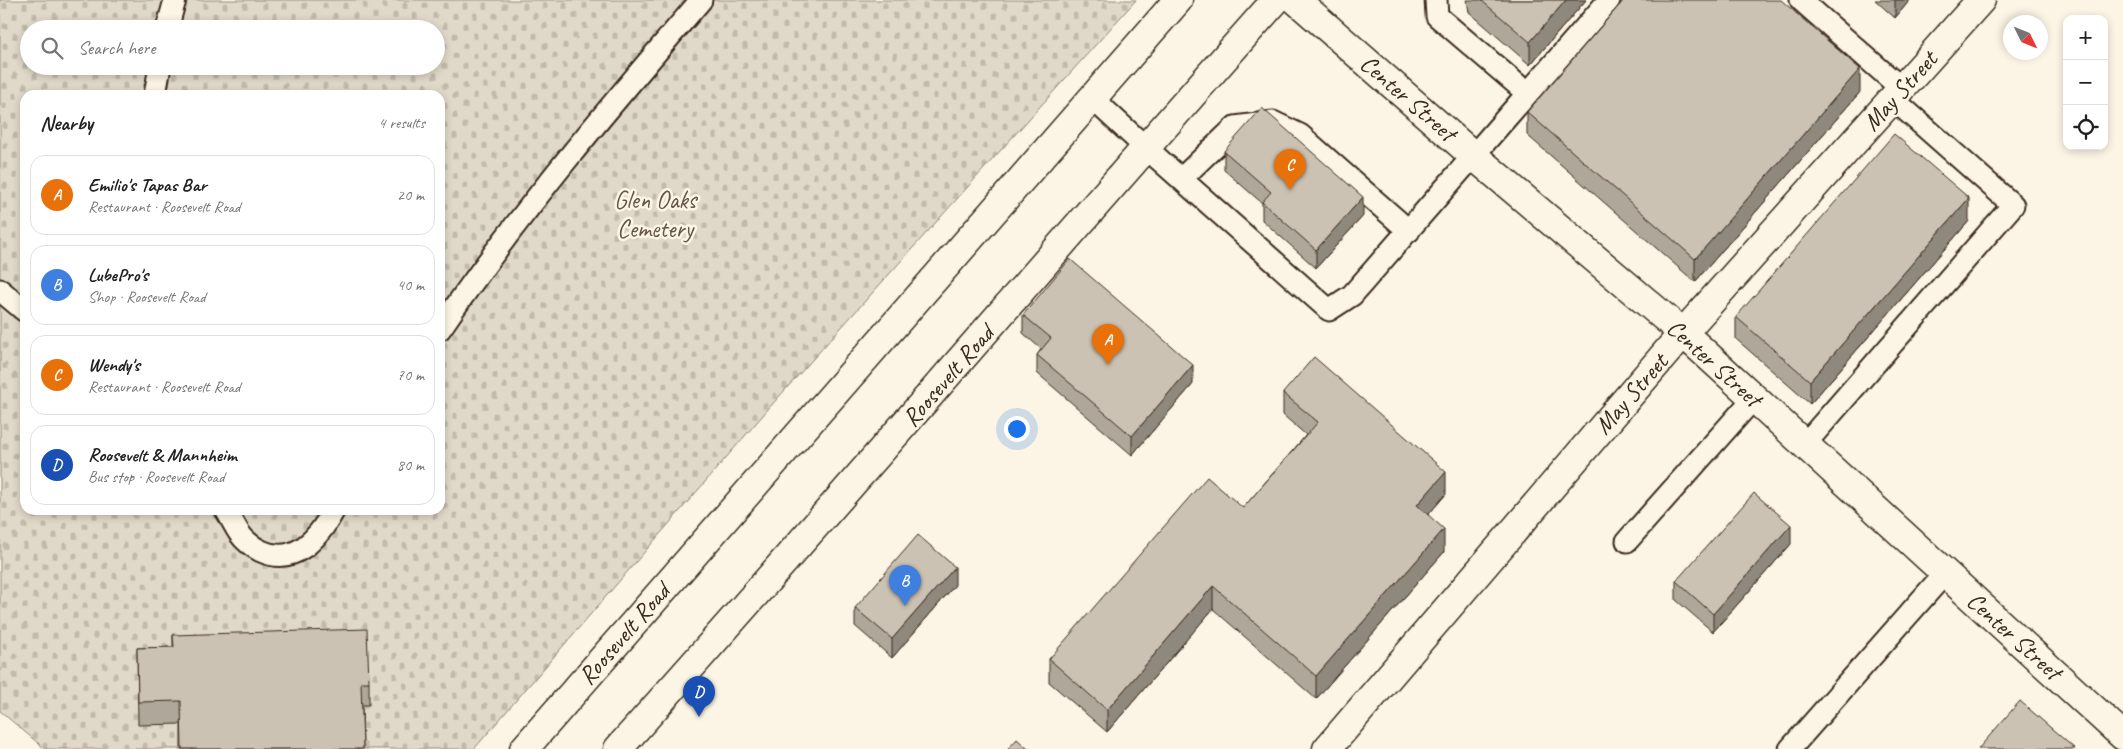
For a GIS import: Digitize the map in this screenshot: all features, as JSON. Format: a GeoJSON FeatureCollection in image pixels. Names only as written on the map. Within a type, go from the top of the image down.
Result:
{"type":"FeatureCollection","features":[{"type":"Feature","properties":{"kind":"street","name":"Roosevelt Road"},"geometry":{"type":"LineString","coordinates":[[524,749],[1178,0]]}},
{"type":"Feature","properties":{"kind":"street","name":"Roosevelt Road"},"geometry":{"type":"LineString","coordinates":[[618,749],[975,346],[1145,147],[1276,0]]}},
{"type":"Feature","properties":{"kind":"street","name":"Center Street"},"geometry":{"type":"LineString","coordinates":[[1296,0],[1474,157],[1683,333],[2123,736]]}},
{"type":"Feature","properties":{"kind":"street","name":"May Street"},"geometry":{"type":"LineString","coordinates":[[1327,749],[1683,333],[1981,0]]}},
{"type":"Feature","properties":{"kind":"lane"},"geometry":{"type":"LineString","coordinates":[[169,20],[175,0]]}},
{"type":"Feature","properties":{"kind":"lane"},"geometry":{"type":"LineString","coordinates":[[445,322],[584,138],[701,0]]}},
{"type":"Feature","properties":{"kind":"lane"},"geometry":{"type":"LineString","coordinates":[[1436,0],[1437,16],[1527,93]]}},
{"type":"Feature","properties":{"kind":"lane"},"geometry":{"type":"LineString","coordinates":[[1092,98],[1330,310],[1352,295],[1409,232],[1609,0]]}},
{"type":"Feature","properties":{"kind":"lane"},"geometry":{"type":"LineString","coordinates":[[1801,0],[2013,205],[1805,444]]}},
{"type":"Feature","properties":{"kind":"lane"},"geometry":{"type":"LineString","coordinates":[[156,90],[158,75]]}},
{"type":"Feature","properties":{"kind":"lane"},"geometry":{"type":"LineString","coordinates":[[1181,179],[1236,127],[1274,122],[1300,135],[1409,232]]}},
{"type":"Feature","properties":{"kind":"lane"},"geometry":{"type":"LineString","coordinates":[[0,290],[20,307]]}},
{"type":"Feature","properties":{"kind":"lane"},"geometry":{"type":"LineString","coordinates":[[1627,541],[1754,398]]}},
{"type":"Feature","properties":{"kind":"lane"},"geometry":{"type":"LineString","coordinates":[[229,515],[240,534],[254,547],[269,554],[285,556],[298,551],[312,540],[331,515]]}},
{"type":"Feature","properties":{"kind":"lane"},"geometry":{"type":"LineString","coordinates":[[1790,749],[1945,573]]}},
{"type":"Feature","properties":{"kind":"green space","name":"Glen Oaks Cemetery"},"geometry":{"type":"Polygon","coordinates":[[[0,0],[1136,0],[776,400],[474,749],[45,749],[0,711],[0,0]]]}},
{"type":"Feature","properties":{"kind":"building"},"geometry":{"type":"Polygon","coordinates":[[[1481,0],[1566,0],[1530,42],[1481,0]]]}},
{"type":"Feature","properties":{"kind":"building"},"geometry":{"type":"Polygon","coordinates":[[[1624,0],[1781,0],[1860,69],[1695,259],[1527,112],[1624,0]]]}},
{"type":"Feature","properties":{"kind":"building"},"geometry":{"type":"Polygon","coordinates":[[[1262,108],[1363,197],[1316,250],[1262,202],[1271,192],[1224,151],[1262,108]]]}},
{"type":"Feature","properties":{"kind":"building"},"geometry":{"type":"Polygon","coordinates":[[[1894,134],[1969,198],[1810,381],[1736,317],[1894,134]]]}},
{"type":"Feature","properties":{"kind":"building"},"geometry":{"type":"Polygon","coordinates":[[[1070,259],[1193,365],[1132,436],[1037,355],[1051,338],[1023,315],[1070,259]]]}},
{"type":"Feature","properties":{"kind":"building"},"geometry":{"type":"Polygon","coordinates":[[[1314,357],[1446,472],[1417,505],[1444,529],[1316,676],[1213,586],[1107,710],[1049,659],[1207,477],[1243,508],[1318,422],[1283,393],[1314,357]]]}},
{"type":"Feature","properties":{"kind":"building"},"geometry":{"type":"Polygon","coordinates":[[[1754,493],[1791,525],[1713,614],[1676,581],[1754,493]]]}},
{"type":"Feature","properties":{"kind":"building"},"geometry":{"type":"Polygon","coordinates":[[[918,535],[955,567],[892,639],[855,608],[918,535]]]}},
{"type":"Feature","properties":{"kind":"building"},"geometry":{"type":"Polygon","coordinates":[[[367,629],[369,682],[361,682],[363,749],[182,749],[181,701],[138,702],[137,648],[174,647],[173,635],[367,629]]]}},
{"type":"Feature","properties":{"kind":"building"},"geometry":{"type":"Polygon","coordinates":[[[2020,701],[2075,749],[1978,749],[2020,701]]]}},
{"type":"Feature","properties":{"kind":"building"},"geometry":{"type":"Polygon","coordinates":[[[1017,739],[1028,749],[1008,749],[1017,739]]]}},
{"type":"Feature","properties":{"kind":"place","name":"Wendy's"},"geometry":{"type":"Point","coordinates":[1290,190]}},
{"type":"Feature","properties":{"kind":"place","name":"Emilio's Tapas Bar"},"geometry":{"type":"Point","coordinates":[1108,365]}},
{"type":"Feature","properties":{"kind":"place","name":"LubePro's"},"geometry":{"type":"Point","coordinates":[905,606]}},
{"type":"Feature","properties":{"kind":"place","name":"Roosevelt & Mannheim"},"geometry":{"type":"Point","coordinates":[699,717]}}]}
